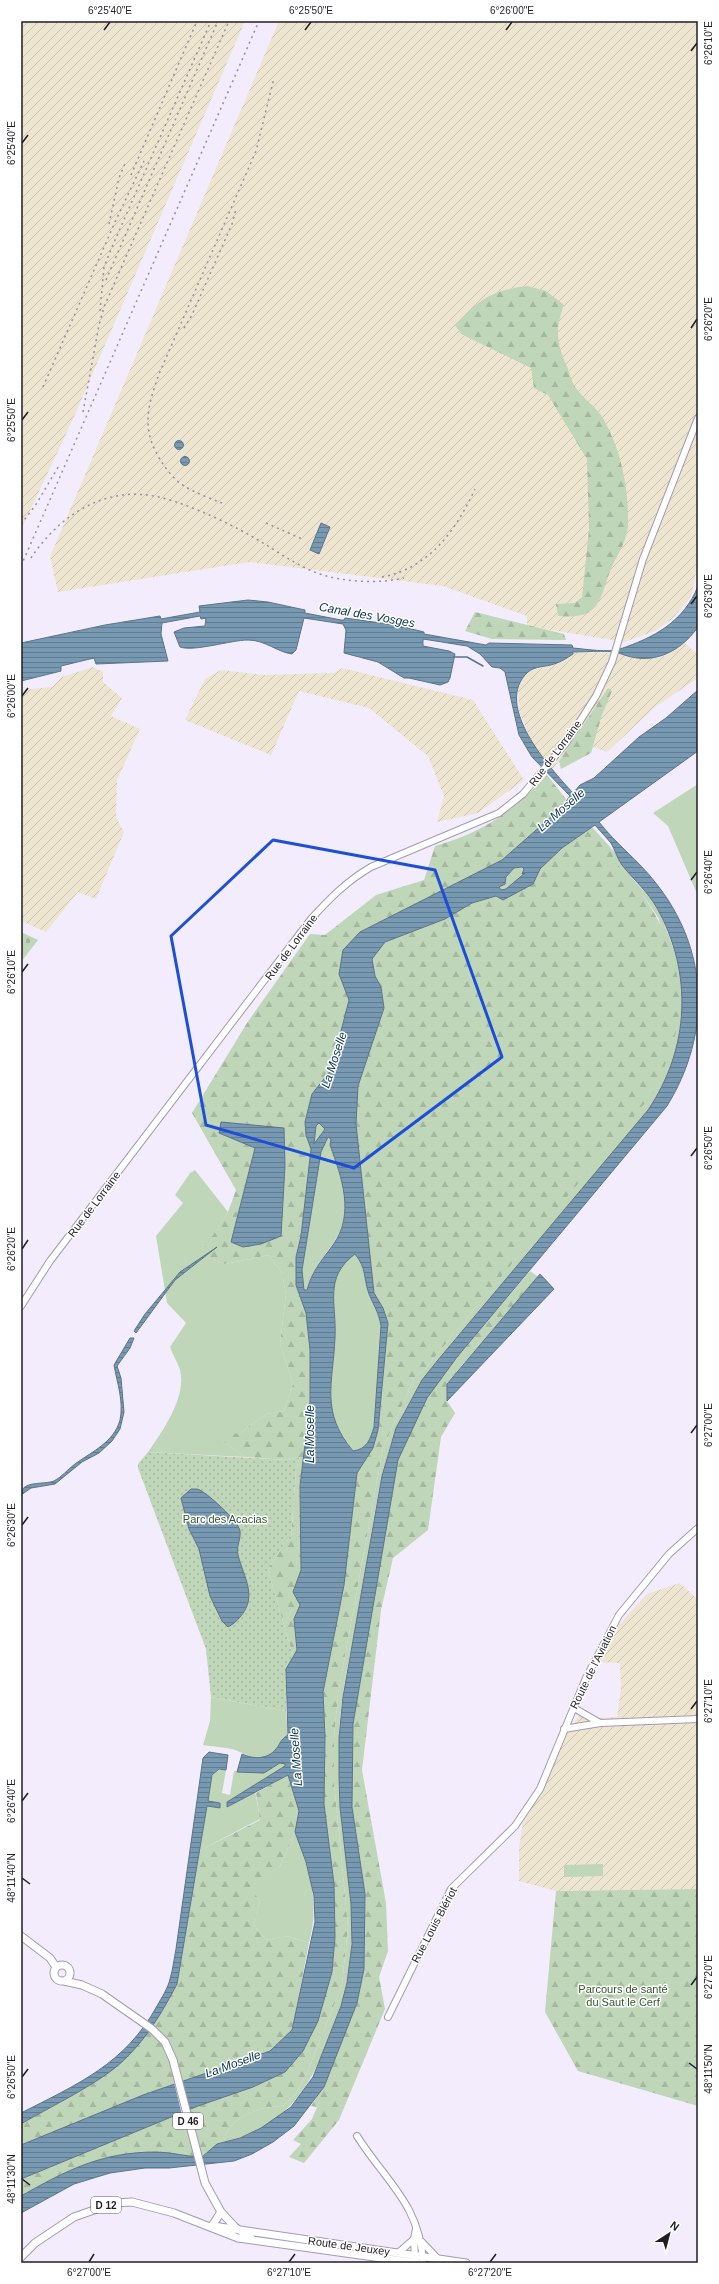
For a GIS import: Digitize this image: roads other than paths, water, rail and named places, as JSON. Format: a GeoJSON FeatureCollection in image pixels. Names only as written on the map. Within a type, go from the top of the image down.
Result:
{"type":"FeatureCollection","features":[{"type":"Feature","properties":{"kind":"main road","name":"Rue de Lorraine"},"geometry":{"type":"LineString","coordinates":[[21,1306],[50,1261],[311,919],[335,893],[371,867],[499,813],[523,794],[556,756],[596,696],[613,657],[643,559],[698,418]]}},
{"type":"Feature","properties":{"kind":"main road","name":"Route de l'Aviation"},"geometry":{"type":"LineString","coordinates":[[564,1729],[602,1646],[619,1616],[670,1554],[698,1528]]}},
{"type":"Feature","properties":{"kind":"main road"},"geometry":{"type":"LineString","coordinates":[[574,1708],[600,1723]]}},
{"type":"Feature","properties":{"kind":"main road"},"geometry":{"type":"LineString","coordinates":[[569,1718],[582,1726]]}},
{"type":"Feature","properties":{"kind":"main road"},"geometry":{"type":"LineString","coordinates":[[564,1729],[600,1723],[698,1719]]}},
{"type":"Feature","properties":{"kind":"main road","name":"Rue Louis Blériot"},"geometry":{"type":"LineString","coordinates":[[388,2017],[451,1889],[515,1826],[540,1789],[564,1729]]}},
{"type":"Feature","properties":{"kind":"main road"},"geometry":{"type":"LineString","coordinates":[[21,1936],[50,1958],[56,1967],[54,1976],[58,1981],[82,1985]]}},
{"type":"Feature","properties":{"kind":"main road"},"geometry":{"type":"LineString","coordinates":[[56,1967],[66,1966],[70,1974],[82,1985]]}},
{"type":"Feature","properties":{"kind":"main road"},"geometry":{"type":"LineString","coordinates":[[64,1981],[70,1974]]}},
{"type":"Feature","properties":{"kind":"main road","name":"D 46"},"geometry":{"type":"LineString","coordinates":[[82,1985],[102,1994],[152,2029],[165,2042],[175,2070],[201,2171],[210,2193],[221,2212],[238,2233],[254,2240]]}},
{"type":"Feature","properties":{"kind":"main road"},"geometry":{"type":"LineString","coordinates":[[357,2136],[414,2216],[416,2228],[422,2242],[423,2260]]}},
{"type":"Feature","properties":{"kind":"main road","name":"D 46"},"geometry":{"type":"LineString","coordinates":[[210,2193],[231,2218],[257,2232]]}},
{"type":"Feature","properties":{"kind":"main road","name":"D 12"},"geometry":{"type":"LineString","coordinates":[[21,2257],[35,2243],[63,2223],[74,2217],[114,2202],[132,2202],[150,2206],[203,2225],[238,2233],[257,2232]]}},
{"type":"Feature","properties":{"kind":"main road"},"geometry":{"type":"LineString","coordinates":[[212,2226],[221,2212]]}},
{"type":"Feature","properties":{"kind":"main road","name":"D 12"},"geometry":{"type":"LineString","coordinates":[[203,2225],[238,2233]]}},
{"type":"Feature","properties":{"kind":"main road"},"geometry":{"type":"LineString","coordinates":[[415,2261],[414,2240],[416,2228]]}},
{"type":"Feature","properties":{"kind":"main road","name":"Route de Jeuxey"},"geometry":{"type":"LineString","coordinates":[[257,2232],[398,2253],[415,2261]]}},
{"type":"Feature","properties":{"kind":"main road","name":"Route de Jeuxey"},"geometry":{"type":"LineString","coordinates":[[254,2240],[396,2262],[439,2260],[466,2263]]}},
{"type":"Feature","properties":{"kind":"main road"},"geometry":{"type":"LineString","coordinates":[[398,2253],[414,2240]]}},
{"type":"Feature","properties":{"kind":"main road"},"geometry":{"type":"LineString","coordinates":[[422,2242],[439,2260]]}},
{"type":"Feature","properties":{"kind":"water"},"geometry":{"type":"Polygon","coordinates":[[[179,440],[184,445],[179,450],[174,445],[179,440]]]}},
{"type":"Feature","properties":{"kind":"water"},"geometry":{"type":"Polygon","coordinates":[[[185,456],[190,461],[185,466],[180,461],[185,456]]]}},
{"type":"Feature","properties":{"kind":"water"},"geometry":{"type":"Polygon","coordinates":[[[321,523],[330,527],[319,554],[310,550],[321,523]]]}},
{"type":"Feature","properties":{"kind":"water","name":"La Moselle"},"geometry":{"type":"Polygon","coordinates":[[[698,586],[698,627],[690,637],[672,651],[652,658],[630,657],[616,652],[573,652],[573,654],[559,662],[531,670],[519,686],[517,701],[520,718],[528,736],[551,768],[573,793],[580,785],[594,778],[639,737],[666,718],[698,690],[698,751],[599,822],[655,882],[673,908],[686,935],[694,963],[698,992],[697,1021],[692,1050],[682,1078],[667,1106],[457,1357],[427,1398],[398,1460],[353,1724],[352,1807],[365,1894],[364,1969],[357,2003],[324,2087],[294,2126],[273,2142],[252,2154],[234,2161],[169,2168],[145,2168],[110,2173],[74,2184],[21,2213],[21,2196],[54,2178],[86,2164],[102,2159],[119,2155],[156,2152],[202,2157],[217,2144],[240,2138],[261,2128],[291,2107],[313,2077],[341,2006],[347,1983],[352,1944],[351,1904],[340,1807],[339,1738],[343,1697],[382,1476],[396,1428],[422,1380],[648,1110],[662,1086],[672,1061],[679,1036],[682,1010],[681,984],[677,958],[669,933],[653,902],[622,865],[611,843],[595,825],[562,848],[540,869],[533,884],[503,900],[496,896],[472,903],[445,919],[385,942],[372,959],[375,976],[381,987],[384,1008],[358,1086],[356,1124],[374,1293],[383,1308],[388,1323],[378,1430],[373,1448],[357,1473],[344,1585],[323,1692],[325,1737],[324,1804],[334,1884],[335,1937],[332,1972],[318,2021],[303,2051],[285,2072],[253,2087],[198,2106],[21,2179],[21,2145],[143,2095],[270,2051],[292,2030],[315,1922],[314,1896],[306,1862],[295,1832],[299,1811],[288,1775],[227,1807],[227,1802],[285,1766],[285,1764],[280,1763],[264,1773],[237,1772],[242,1754],[255,1758],[264,1757],[272,1753],[288,1735],[286,1669],[297,1650],[294,1619],[300,1605],[293,1592],[301,1570],[300,1486],[310,1402],[310,1350],[306,1313],[296,1285],[296,1257],[301,1236],[311,1149],[306,1135],[305,1122],[312,1094],[331,1070],[349,1000],[339,974],[343,950],[360,932],[502,860],[560,809],[570,796],[532,757],[519,735],[505,672],[500,668],[492,667],[480,654],[467,646],[423,639],[423,646],[449,651],[455,654],[450,678],[448,682],[440,685],[404,678],[378,662],[344,653],[346,630],[343,624],[304,618],[296,650],[292,654],[260,642],[248,640],[194,648],[180,647],[174,632],[184,628],[205,626],[206,618],[201,619],[200,616],[162,623],[161,634],[168,661],[96,664],[94,658],[61,666],[61,671],[21,681],[21,643],[105,625],[160,616],[161,619],[200,612],[199,606],[248,600],[268,602],[305,610],[305,613],[341,620],[344,620],[345,618],[395,625],[424,632],[424,634],[486,645],[489,643],[572,645],[573,648],[610,651],[632,645],[655,634],[676,619],[692,599],[698,586]],[[522,867],[514,868],[506,877],[505,884],[499,887],[501,890],[506,889],[525,873],[522,874],[524,869],[522,867]],[[319,1123],[316,1126],[314,1144],[325,1129],[319,1123]],[[328,1137],[321,1152],[302,1270],[304,1290],[307,1290],[315,1271],[340,1233],[344,1221],[345,1208],[342,1183],[330,1145],[331,1139],[328,1137]],[[355,1254],[345,1263],[335,1282],[335,1338],[331,1397],[332,1410],[336,1423],[343,1437],[353,1451],[365,1446],[374,1427],[381,1326],[378,1313],[367,1288],[359,1259],[355,1254]]]}},
{"type":"Feature","properties":{"kind":"water"},"geometry":{"type":"Polygon","coordinates":[[[221,1122],[284,1128],[285,1166],[281,1236],[261,1244],[243,1247],[231,1242],[255,1148],[219,1133],[221,1122]]]}},
{"type":"Feature","properties":{"kind":"water"},"geometry":{"type":"Polygon","coordinates":[[[217,1247],[175,1280],[136,1333],[134,1331],[145,1314],[180,1272],[217,1247]]]}},
{"type":"Feature","properties":{"kind":"water"},"geometry":{"type":"Polygon","coordinates":[[[540,1274],[554,1289],[447,1401],[447,1384],[540,1274]]]}},
{"type":"Feature","properties":{"kind":"water"},"geometry":{"type":"Polygon","coordinates":[[[130,1338],[134,1338],[130,1348],[117,1366],[121,1378],[124,1412],[120,1429],[112,1441],[99,1453],[82,1462],[55,1484],[31,1488],[21,1495],[22,1490],[29,1485],[54,1481],[102,1445],[113,1434],[117,1428],[121,1413],[120,1392],[114,1365],[130,1338]]]}},
{"type":"Feature","properties":{"kind":"water"},"geometry":{"type":"Polygon","coordinates":[[[191,1489],[201,1491],[214,1501],[228,1514],[240,1531],[238,1555],[246,1579],[249,1595],[245,1610],[234,1623],[228,1627],[222,1621],[210,1596],[199,1549],[189,1529],[181,1498],[191,1489]]]}},
{"type":"Feature","properties":{"kind":"water"},"geometry":{"type":"Polygon","coordinates":[[[209,1752],[228,1755],[226,1770],[219,1769],[212,1775],[208,1801],[220,1803],[220,1808],[207,1806],[177,1984],[154,2024],[133,2051],[115,2068],[75,2094],[21,2124],[21,2113],[81,2082],[115,2058],[144,2026],[165,1992],[171,1975],[176,1949],[203,1758],[209,1752]]]}},
{"type":"Feature","properties":{"kind":"waterway"},"geometry":{"type":"LineString","coordinates":[[453,657],[467,657],[483,666]]}},
{"type":"Feature","properties":{"kind":"railway"},"geometry":{"type":"LineString","coordinates":[[131,175],[197,21]]}},
{"type":"Feature","properties":{"kind":"railway"},"geometry":{"type":"LineString","coordinates":[[100,311],[104,267],[211,21]]}},
{"type":"Feature","properties":{"kind":"railway"},"geometry":{"type":"LineString","coordinates":[[106,280],[218,21]]}},
{"type":"Feature","properties":{"kind":"railway"},"geometry":{"type":"LineString","coordinates":[[83,412],[99,325],[104,307],[229,21]]}},
{"type":"Feature","properties":{"kind":"railway"},"geometry":{"type":"LineString","coordinates":[[21,566],[259,21]]}},
{"type":"Feature","properties":{"kind":"railway"},"geometry":{"type":"LineString","coordinates":[[222,503],[201,495],[186,487],[178,482],[167,470],[161,461],[151,439],[148,428],[149,408],[159,374],[256,151],[274,78]]}},
{"type":"Feature","properties":{"kind":"railway"},"geometry":{"type":"LineString","coordinates":[[109,224],[119,178],[126,161]]}},
{"type":"Feature","properties":{"kind":"railway"},"geometry":{"type":"LineString","coordinates":[[43,387],[115,222],[144,161]]}},
{"type":"Feature","properties":{"kind":"railway"},"geometry":{"type":"LineString","coordinates":[[184,328],[192,315],[232,224],[236,209]]}},
{"type":"Feature","properties":{"kind":"railway"},"geometry":{"type":"LineString","coordinates":[[21,524],[35,506],[60,464]]}},
{"type":"Feature","properties":{"kind":"railway"},"geometry":{"type":"LineString","coordinates":[[382,577],[399,572],[428,556],[450,532],[468,504],[475,489]]}},
{"type":"Feature","properties":{"kind":"railway"},"geometry":{"type":"LineString","coordinates":[[31,558],[53,531],[80,510],[95,502],[129,494],[159,497],[186,505],[228,524],[317,573],[337,578],[360,581],[383,581],[404,578]]}},
{"type":"Feature","properties":{"kind":"railway"},"geometry":{"type":"LineString","coordinates":[[266,523],[302,539]]}},
{"type":"Feature","properties":{"kind":"water label","name":"Canal des Vosges"},"geometry":{"type":"Point","coordinates":[367,615]}},
{"type":"Feature","properties":{"kind":"park label","name":"Parc des Acacias"},"geometry":{"type":"Point","coordinates":[225,1519]}},
{"type":"Feature","properties":{"kind":"park label","name":"Parcours de santé du Saut le Cerf"},"geometry":{"type":"Point","coordinates":[623,1995]}}]}
